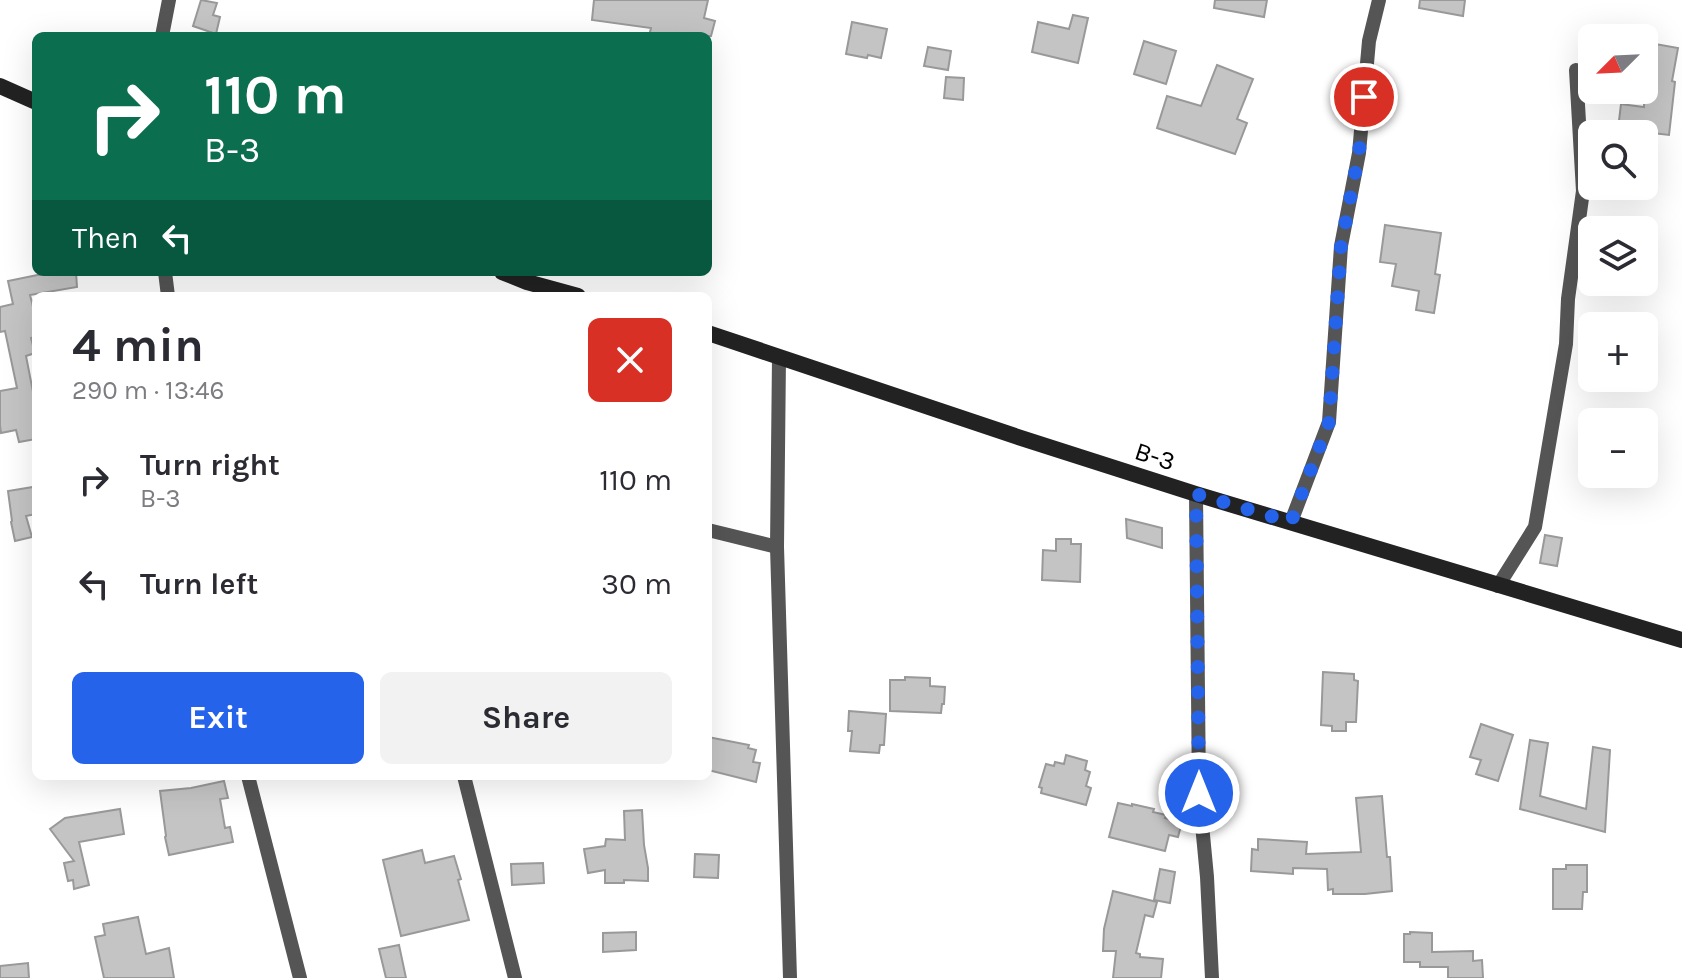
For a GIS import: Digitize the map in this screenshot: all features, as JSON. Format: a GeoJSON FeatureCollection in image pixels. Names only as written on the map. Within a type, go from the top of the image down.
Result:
{"type":"FeatureCollection","features":[{"type":"Feature","properties":{"kind":"main road"},"geometry":{"type":"LineString","coordinates":[[0,86],[32,100]]}},
{"type":"Feature","properties":{"kind":"main road"},"geometry":{"type":"LineString","coordinates":[[512,276],[563,292]]}},
{"type":"Feature","properties":{"kind":"main road","name":"B-3"},"geometry":{"type":"LineString","coordinates":[[712,334],[1196,494],[1682,640]]}},
{"type":"Feature","properties":{"kind":"street"},"geometry":{"type":"LineString","coordinates":[[163,32],[169,0]]}},
{"type":"Feature","properties":{"kind":"street"},"geometry":{"type":"LineString","coordinates":[[1291,522],[1329,422],[1341,246],[1359,153],[1369,41],[1379,0]]}},
{"type":"Feature","properties":{"kind":"street"},"geometry":{"type":"LineString","coordinates":[[1498,586],[1535,527],[1566,344],[1568,299],[1583,191],[1576,70]]}},
{"type":"Feature","properties":{"kind":"street"},"geometry":{"type":"LineString","coordinates":[[779,357],[777,547],[790,978]]}},
{"type":"Feature","properties":{"kind":"street"},"geometry":{"type":"LineString","coordinates":[[1196,494],[1199,793],[1212,978]]}},
{"type":"Feature","properties":{"kind":"street"},"geometry":{"type":"LineString","coordinates":[[712,531],[777,547]]}},
{"type":"Feature","properties":{"kind":"street"},"geometry":{"type":"LineString","coordinates":[[249,780],[300,978]]}},
{"type":"Feature","properties":{"kind":"street"},"geometry":{"type":"LineString","coordinates":[[465,780],[515,978]]}},
{"type":"Feature","properties":{"kind":"building"},"geometry":{"type":"Polygon","coordinates":[[[201,0],[217,3],[213,15],[220,17],[216,32],[193,26],[201,0]]]}},
{"type":"Feature","properties":{"kind":"building"},"geometry":{"type":"Polygon","coordinates":[[[594,0],[708,0],[704,18],[715,21],[712,32],[650,32],[651,28],[592,20],[594,0]]]}},
{"type":"Feature","properties":{"kind":"building"},"geometry":{"type":"Polygon","coordinates":[[[1215,0],[1267,0],[1264,17],[1214,8],[1215,0]]]}},
{"type":"Feature","properties":{"kind":"building"},"geometry":{"type":"Polygon","coordinates":[[[1420,0],[1465,0],[1463,16],[1419,8],[1420,0]]]}},
{"type":"Feature","properties":{"kind":"building"},"geometry":{"type":"Polygon","coordinates":[[[1073,15],[1088,18],[1078,63],[1032,52],[1038,22],[1069,29],[1073,15]]]}},
{"type":"Feature","properties":{"kind":"building"},"geometry":{"type":"Polygon","coordinates":[[[852,22],[887,29],[881,58],[846,54],[852,22]]]}},
{"type":"Feature","properties":{"kind":"building"},"geometry":{"type":"Polygon","coordinates":[[[1144,41],[1176,51],[1166,84],[1134,74],[1144,41]]]}},
{"type":"Feature","properties":{"kind":"building"},"geometry":{"type":"Polygon","coordinates":[[[1658,44],[1678,48],[1672,81],[1675,82],[1669,135],[1658,134],[1658,120],[1619,120],[1621,104],[1644,107],[1644,104],[1658,104],[1658,44]]]}},
{"type":"Feature","properties":{"kind":"building"},"geometry":{"type":"Polygon","coordinates":[[[928,47],[951,51],[948,70],[924,66],[928,47]]]}},
{"type":"Feature","properties":{"kind":"building"},"geometry":{"type":"Polygon","coordinates":[[[1217,65],[1253,79],[1237,119],[1247,123],[1235,154],[1157,128],[1167,96],[1201,106],[1217,65]]]}},
{"type":"Feature","properties":{"kind":"building"},"geometry":{"type":"Polygon","coordinates":[[[946,77],[964,78],[963,100],[944,98],[946,77]]]}},
{"type":"Feature","properties":{"kind":"building"},"geometry":{"type":"Polygon","coordinates":[[[1385,225],[1441,233],[1435,274],[1440,275],[1434,313],[1416,310],[1419,291],[1392,286],[1396,264],[1380,262],[1385,225]]]}},
{"type":"Feature","properties":{"kind":"building"},"geometry":{"type":"Polygon","coordinates":[[[32,276],[76,276],[77,287],[32,292],[30,295],[32,354],[26,356],[32,387],[32,440],[19,442],[16,430],[1,433],[0,425],[0,391],[17,388],[5,331],[0,332],[0,307],[13,304],[8,281],[32,276]]]}},
{"type":"Feature","properties":{"kind":"building"},"geometry":{"type":"Polygon","coordinates":[[[32,487],[32,515],[26,516],[32,537],[15,541],[8,491],[32,487]]]}},
{"type":"Feature","properties":{"kind":"building"},"geometry":{"type":"Polygon","coordinates":[[[1126,519],[1162,528],[1162,548],[1127,538],[1126,519]]]}},
{"type":"Feature","properties":{"kind":"building"},"geometry":{"type":"Polygon","coordinates":[[[1545,535],[1562,538],[1557,566],[1540,563],[1545,535]]]}},
{"type":"Feature","properties":{"kind":"building"},"geometry":{"type":"Polygon","coordinates":[[[1056,539],[1071,539],[1071,544],[1081,544],[1080,582],[1042,580],[1043,550],[1056,551],[1056,539]]]}},
{"type":"Feature","properties":{"kind":"building"},"geometry":{"type":"Polygon","coordinates":[[[1323,672],[1354,674],[1354,680],[1358,681],[1356,722],[1346,722],[1346,731],[1332,731],[1332,726],[1321,725],[1323,672]]]}},
{"type":"Feature","properties":{"kind":"building"},"geometry":{"type":"Polygon","coordinates":[[[905,677],[930,678],[930,686],[945,687],[941,713],[890,711],[890,680],[905,680],[905,677]]]}},
{"type":"Feature","properties":{"kind":"building"},"geometry":{"type":"Polygon","coordinates":[[[849,711],[886,714],[884,745],[880,745],[879,753],[850,751],[852,731],[848,731],[849,711]]]}},
{"type":"Feature","properties":{"kind":"building"},"geometry":{"type":"Polygon","coordinates":[[[1481,724],[1513,735],[1498,781],[1476,774],[1481,760],[1470,757],[1481,724]]]}},
{"type":"Feature","properties":{"kind":"building"},"geometry":{"type":"Polygon","coordinates":[[[712,738],[749,745],[748,748],[756,750],[753,762],[760,763],[756,782],[712,771],[712,738]]]}},
{"type":"Feature","properties":{"kind":"building"},"geometry":{"type":"Polygon","coordinates":[[[1530,740],[1548,743],[1540,796],[1586,809],[1593,747],[1610,750],[1605,832],[1520,809],[1530,740]]]}},
{"type":"Feature","properties":{"kind":"building"},"geometry":{"type":"Polygon","coordinates":[[[1066,755],[1087,761],[1085,770],[1090,772],[1086,786],[1091,788],[1086,805],[1041,793],[1042,788],[1039,787],[1046,764],[1064,764],[1066,755]]]}},
{"type":"Feature","properties":{"kind":"building"},"geometry":{"type":"Polygon","coordinates":[[[224,781],[228,798],[220,799],[225,828],[230,827],[233,842],[169,855],[160,791],[224,781]]]}},
{"type":"Feature","properties":{"kind":"building"},"geometry":{"type":"Polygon","coordinates":[[[1382,796],[1392,891],[1333,894],[1333,889],[1328,890],[1327,869],[1293,868],[1293,874],[1251,871],[1252,849],[1258,850],[1258,839],[1307,842],[1306,854],[1361,852],[1356,798],[1382,796]]]}},
{"type":"Feature","properties":{"kind":"building"},"geometry":{"type":"Polygon","coordinates":[[[1118,803],[1154,809],[1153,812],[1166,815],[1165,818],[1182,822],[1178,837],[1169,835],[1165,851],[1109,837],[1118,803]]]}},
{"type":"Feature","properties":{"kind":"building"},"geometry":{"type":"Polygon","coordinates":[[[120,809],[124,834],[79,842],[89,885],[74,889],[73,880],[68,881],[64,863],[74,861],[50,829],[65,818],[120,809]]]}},
{"type":"Feature","properties":{"kind":"building"},"geometry":{"type":"Polygon","coordinates":[[[642,810],[648,881],[605,883],[605,870],[588,873],[584,849],[605,846],[606,839],[625,840],[624,811],[642,810]]]}},
{"type":"Feature","properties":{"kind":"building"},"geometry":{"type":"Polygon","coordinates":[[[422,850],[425,863],[454,856],[469,920],[401,936],[383,860],[422,850]]]}},
{"type":"Feature","properties":{"kind":"building"},"geometry":{"type":"Polygon","coordinates":[[[695,854],[719,855],[718,878],[694,877],[695,854]]]}},
{"type":"Feature","properties":{"kind":"building"},"geometry":{"type":"Polygon","coordinates":[[[543,863],[544,883],[512,885],[511,864],[543,863]]]}},
{"type":"Feature","properties":{"kind":"building"},"geometry":{"type":"Polygon","coordinates":[[[1566,865],[1587,865],[1587,892],[1583,892],[1582,909],[1553,909],[1553,869],[1566,869],[1566,865]]]}},
{"type":"Feature","properties":{"kind":"building"},"geometry":{"type":"Polygon","coordinates":[[[1160,869],[1175,872],[1170,903],[1154,900],[1160,869]]]}},
{"type":"Feature","properties":{"kind":"building"},"geometry":{"type":"Polygon","coordinates":[[[1113,891],[1157,902],[1153,917],[1145,915],[1136,953],[1140,957],[1163,959],[1161,978],[1113,978],[1116,951],[1103,951],[1104,929],[1113,891]]]}},
{"type":"Feature","properties":{"kind":"building"},"geometry":{"type":"Polygon","coordinates":[[[138,917],[146,954],[169,948],[174,978],[104,978],[95,937],[105,935],[103,924],[138,917]]]}},
{"type":"Feature","properties":{"kind":"building"},"geometry":{"type":"Polygon","coordinates":[[[636,932],[636,950],[603,952],[603,933],[636,932]]]}},
{"type":"Feature","properties":{"kind":"building"},"geometry":{"type":"Polygon","coordinates":[[[1432,933],[1432,952],[1473,951],[1473,961],[1482,960],[1483,978],[1448,978],[1448,967],[1420,967],[1420,962],[1404,962],[1404,934],[1432,933]]]}},
{"type":"Feature","properties":{"kind":"building"},"geometry":{"type":"Polygon","coordinates":[[[399,945],[406,978],[386,978],[379,949],[399,945]]]}},
{"type":"Feature","properties":{"kind":"building"},"geometry":{"type":"Polygon","coordinates":[[[28,963],[29,978],[0,978],[0,966],[28,963]]]}},
{"type":"Feature","properties":{"kind":"route"},"geometry":{"type":"LineString","coordinates":[[1199,793],[1196,494],[1291,522],[1329,422],[1341,246],[1359,153],[1364,97]]}}]}
